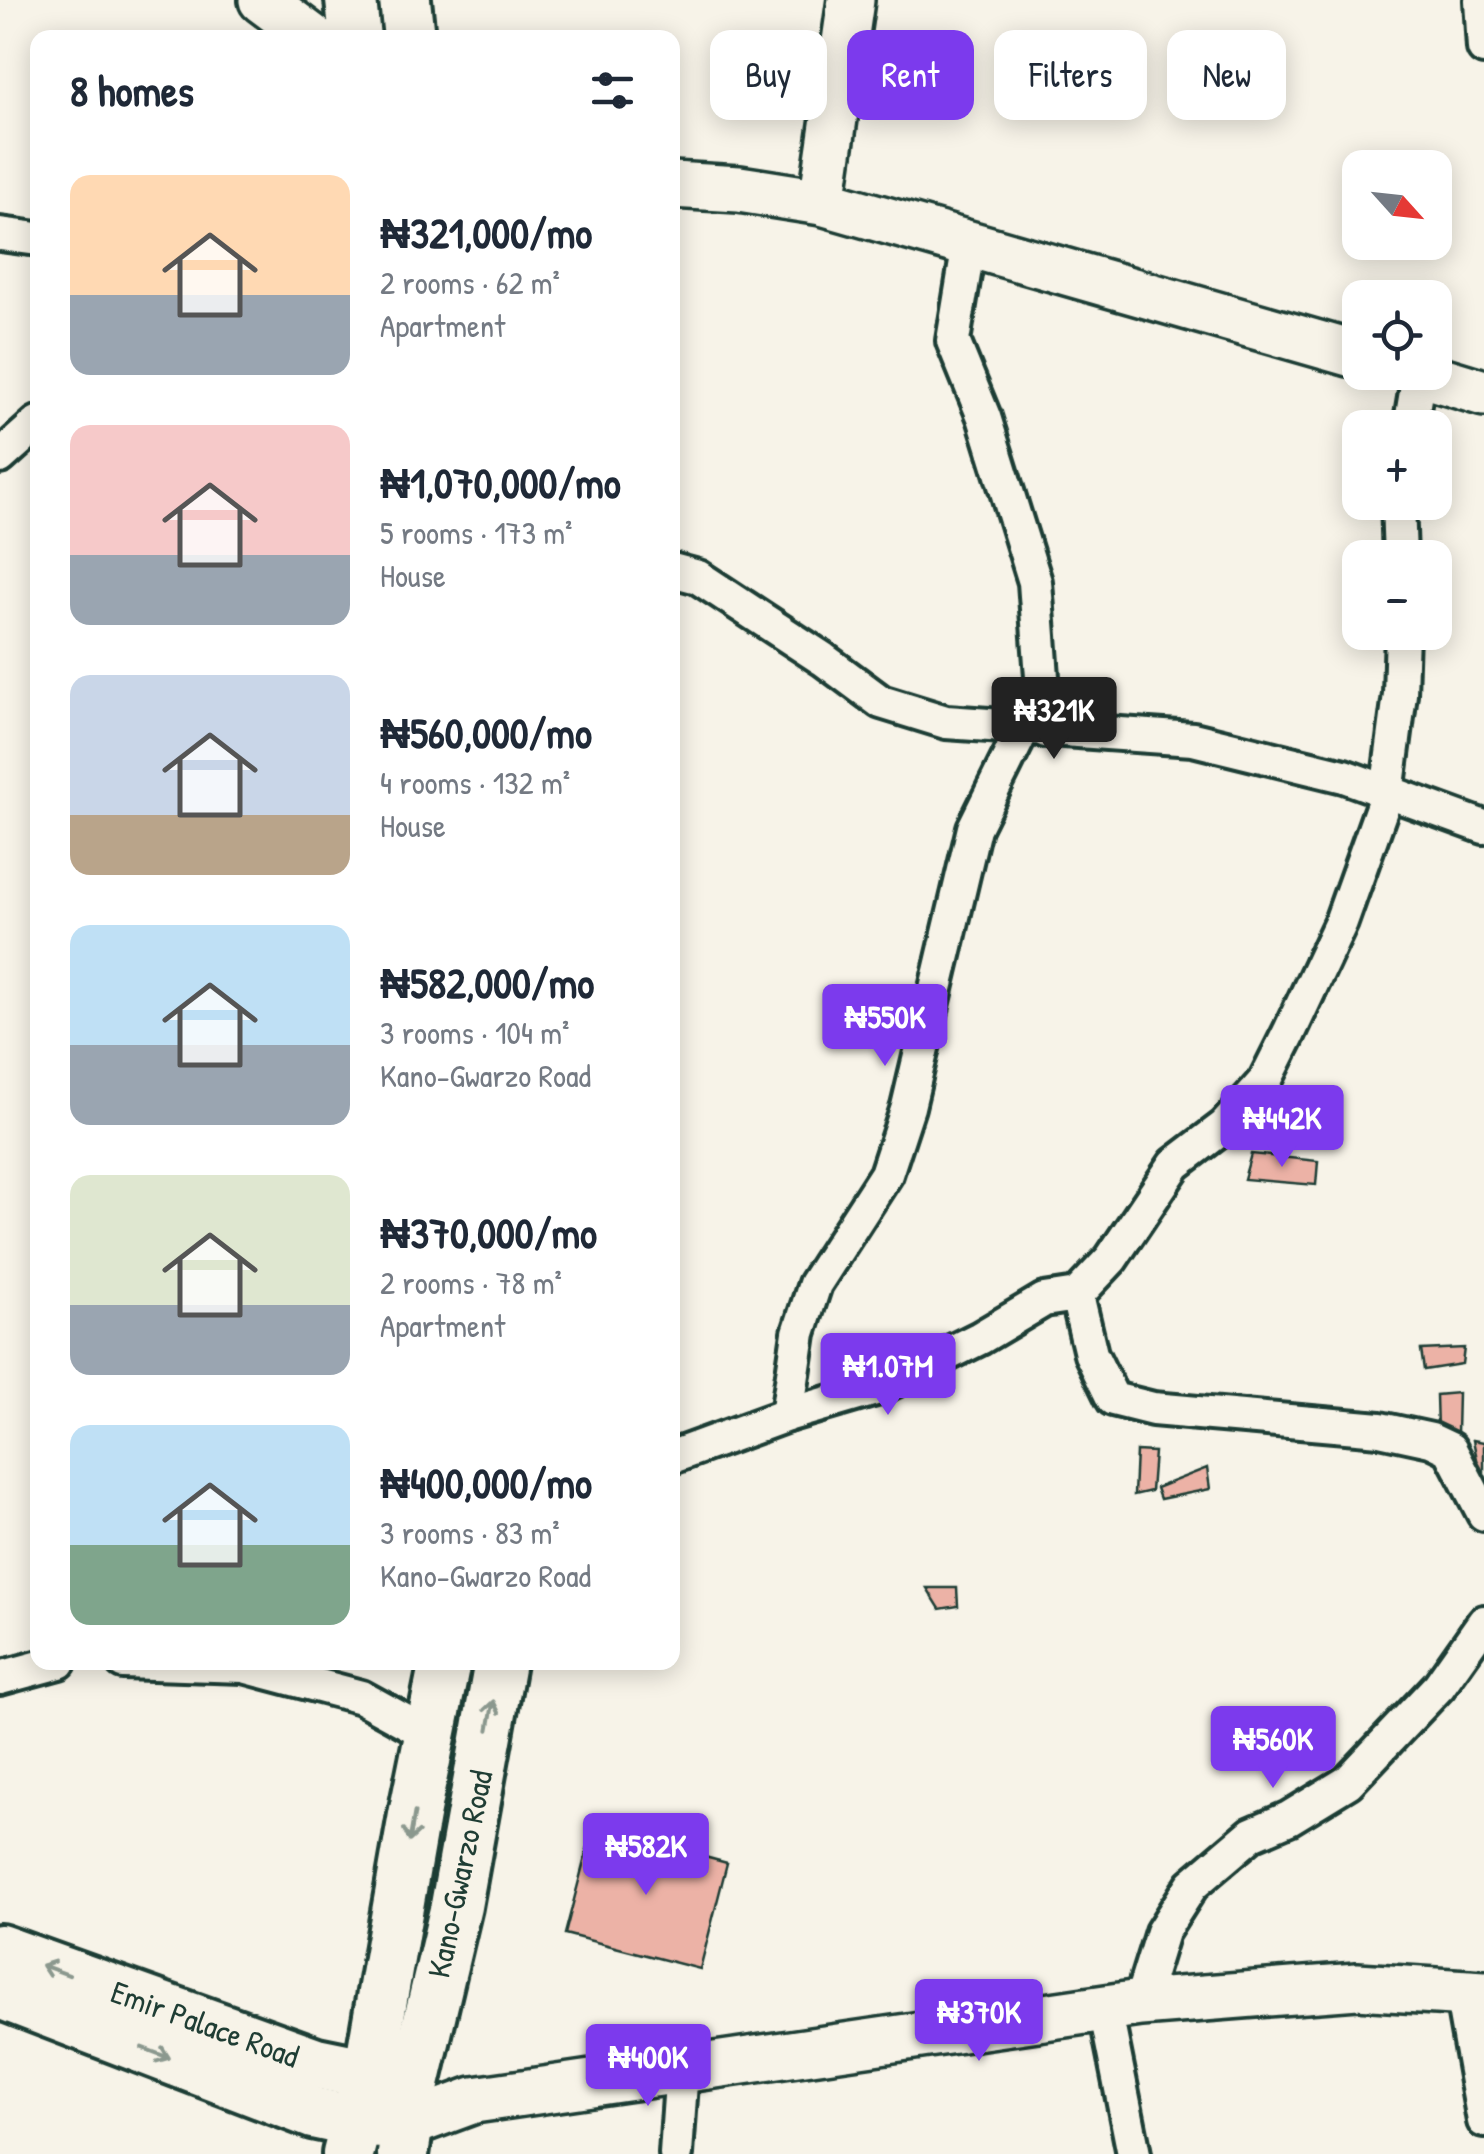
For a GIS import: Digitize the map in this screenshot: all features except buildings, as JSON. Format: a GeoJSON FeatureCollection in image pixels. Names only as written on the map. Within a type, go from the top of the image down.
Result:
{"type":"FeatureCollection","features":[{"type":"Feature","properties":{"kind":"main road"},"geometry":{"type":"LineString","coordinates":[[262,0],[303,30]]}},
{"type":"Feature","properties":{"kind":"main road"},"geometry":{"type":"LineString","coordinates":[[351,0],[354,30]]}},
{"type":"Feature","properties":{"kind":"main road"},"geometry":{"type":"LineString","coordinates":[[405,0],[408,30]]}},
{"type":"Feature","properties":{"kind":"main road"},"geometry":{"type":"LineString","coordinates":[[822,202],[851,0]]}},
{"type":"Feature","properties":{"kind":"main road"},"geometry":{"type":"LineString","coordinates":[[680,185],[738,189],[822,202],[1342,351]]}},
{"type":"Feature","properties":{"kind":"main road"},"geometry":{"type":"LineString","coordinates":[[1452,383],[1484,393]]}},
{"type":"Feature","properties":{"kind":"main road","name":"Kano-Gwarzo Road"},"geometry":{"type":"LineString","coordinates":[[399,2109],[414,1814],[444,1670]]}},
{"type":"Feature","properties":{"kind":"main road","name":"Kano-Gwarzo Road"},"geometry":{"type":"LineString","coordinates":[[399,2109],[456,1906],[499,1670]]}},
{"type":"Feature","properties":{"kind":"main road","name":"Emir Palace Road"},"geometry":{"type":"LineString","coordinates":[[0,1950],[316,2064],[399,2109]]}},
{"type":"Feature","properties":{"kind":"main road"},"geometry":{"type":"LineString","coordinates":[[352,2138],[399,2109],[1123,2005],[1357,1986],[1472,1993]]}},
{"type":"Feature","properties":{"kind":"main road","name":"Emir Palace Road"},"geometry":{"type":"LineString","coordinates":[[0,1993],[314,2113],[352,2138]]}},
{"type":"Feature","properties":{"kind":"street"},"geometry":{"type":"LineString","coordinates":[[1481,0],[1484,48]]}},
{"type":"Feature","properties":{"kind":"street"},"geometry":{"type":"LineString","coordinates":[[0,234],[30,238]]}},
{"type":"Feature","properties":{"kind":"street"},"geometry":{"type":"LineString","coordinates":[[787,1416],[799,1333],[815,1284],[886,1174],[908,1107],[974,828],[1034,730],[1036,582],[984,417],[953,342],[969,244]]}},
{"type":"Feature","properties":{"kind":"street"},"geometry":{"type":"LineString","coordinates":[[0,457],[30,431]]}},
{"type":"Feature","properties":{"kind":"street"},"geometry":{"type":"LineString","coordinates":[[680,572],[698,577],[881,702],[946,722],[1194,738],[1344,776],[1484,827]]}},
{"type":"Feature","properties":{"kind":"street"},"geometry":{"type":"LineString","coordinates":[[680,1454],[879,1388],[980,1338],[1044,1300],[1077,1295],[1111,1259],[1175,1164],[1225,1126],[1265,1081],[1341,922],[1387,792],[1400,694],[1401,650]]}},
{"type":"Feature","properties":{"kind":"street"},"geometry":{"type":"LineString","coordinates":[[1077,1295],[1091,1354],[1112,1400],[1153,1409],[1380,1429],[1431,1440],[1450,1450],[1484,1514]]}},
{"type":"Feature","properties":{"kind":"street"},"geometry":{"type":"LineString","coordinates":[[1134,2154],[1123,2005],[1192,1885],[1252,1834],[1289,1818],[1348,1782],[1439,1686],[1484,1622]]}},
{"type":"Feature","properties":{"kind":"street"},"geometry":{"type":"LineString","coordinates":[[0,1678],[30,1670]]}},
{"type":"Feature","properties":{"kind":"street"},"geometry":{"type":"LineString","coordinates":[[259,1670],[360,1697],[432,1736]]}},
{"type":"Feature","properties":{"kind":"street"},"geometry":{"type":"LineString","coordinates":[[1472,1993],[1484,2121]]}},
{"type":"Feature","properties":{"kind":"street"},"geometry":{"type":"LineString","coordinates":[[676,2154],[682,2068]]}}]}
